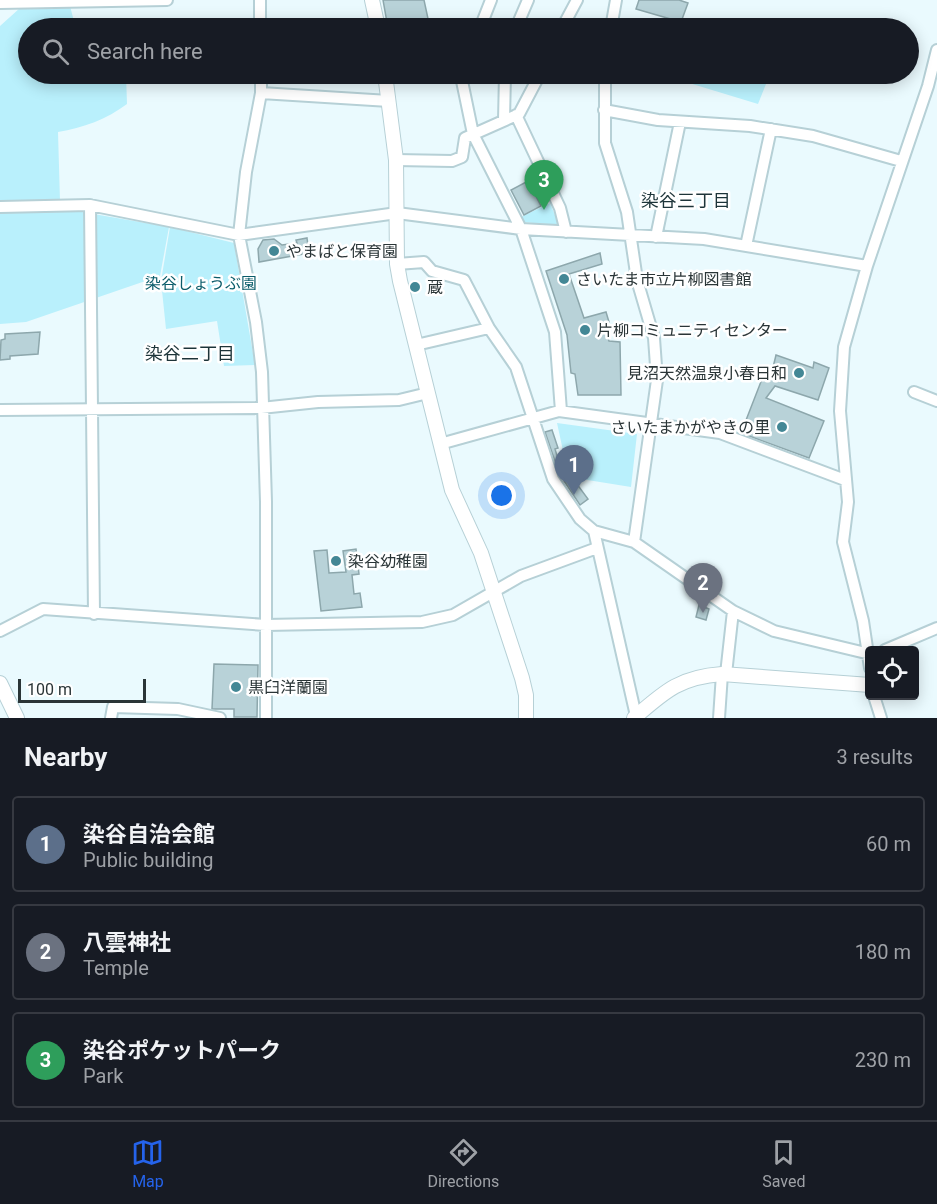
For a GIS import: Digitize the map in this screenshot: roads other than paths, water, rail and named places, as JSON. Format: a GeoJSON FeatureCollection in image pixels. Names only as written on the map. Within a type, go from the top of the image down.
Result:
{"type":"FeatureCollection","features":[{"type":"Feature","properties":{"kind":"street"},"geometry":{"type":"LineString","coordinates":[[0,3],[167,0]]}},
{"type":"Feature","properties":{"kind":"street"},"geometry":{"type":"LineString","coordinates":[[260,0],[260,18]]}},
{"type":"Feature","properties":{"kind":"street"},"geometry":{"type":"LineString","coordinates":[[372,0],[376,18]]}},
{"type":"Feature","properties":{"kind":"street"},"geometry":{"type":"LineString","coordinates":[[484,18],[491,0]]}},
{"type":"Feature","properties":{"kind":"street"},"geometry":{"type":"LineString","coordinates":[[520,18],[528,0]]}},
{"type":"Feature","properties":{"kind":"street"},"geometry":{"type":"LineString","coordinates":[[567,18],[577,0]]}},
{"type":"Feature","properties":{"kind":"street"},"geometry":{"type":"LineString","coordinates":[[613,18],[616,0]]}},
{"type":"Feature","properties":{"kind":"street"},"geometry":{"type":"LineString","coordinates":[[867,646],[843,542],[848,502],[840,411],[844,347],[867,266],[937,53]]}},
{"type":"Feature","properties":{"kind":"street"},"geometry":{"type":"LineString","coordinates":[[261,84],[246,172],[239,236],[258,341],[266,502],[266,718]]}},
{"type":"Feature","properties":{"kind":"street"},"geometry":{"type":"LineString","coordinates":[[386,84],[396,160],[397,264],[452,490],[481,553],[494,591],[522,678],[526,695],[526,718]]}},
{"type":"Feature","properties":{"kind":"street"},"geometry":{"type":"LineString","coordinates":[[463,84],[473,134],[521,229],[555,332],[561,411]]}},
{"type":"Feature","properties":{"kind":"street"},"geometry":{"type":"LineString","coordinates":[[504,120],[505,84]]}},
{"type":"Feature","properties":{"kind":"street"},"geometry":{"type":"LineString","coordinates":[[396,160],[452,161],[462,158],[465,138],[516,115],[534,84]]}},
{"type":"Feature","properties":{"kind":"street"},"geometry":{"type":"LineString","coordinates":[[605,84],[605,143],[627,212],[637,280],[654,338],[657,380],[634,542]]}},
{"type":"Feature","properties":{"kind":"street"},"geometry":{"type":"LineString","coordinates":[[261,93],[389,101]]}},
{"type":"Feature","properties":{"kind":"street"},"geometry":{"type":"LineString","coordinates":[[604,110],[680,122],[771,129],[813,136],[902,161]]}},
{"type":"Feature","properties":{"kind":"street"},"geometry":{"type":"LineString","coordinates":[[516,115],[560,208],[566,232]]}},
{"type":"Feature","properties":{"kind":"street"},"geometry":{"type":"LineString","coordinates":[[656,237],[680,122]]}},
{"type":"Feature","properties":{"kind":"street"},"geometry":{"type":"LineString","coordinates":[[746,246],[771,129]]}},
{"type":"Feature","properties":{"kind":"street"},"geometry":{"type":"LineString","coordinates":[[0,207],[90,205],[239,236],[397,213],[521,229],[704,239],[867,266]]}},
{"type":"Feature","properties":{"kind":"street"},"geometry":{"type":"LineString","coordinates":[[90,205],[94,614]]}},
{"type":"Feature","properties":{"kind":"street"},"geometry":{"type":"LineString","coordinates":[[397,264],[424,262],[432,271],[464,280],[489,328],[516,367],[553,479],[572,510],[594,531],[634,542],[732,611],[774,630],[865,653]]}},
{"type":"Feature","properties":{"kind":"street"},"geometry":{"type":"LineString","coordinates":[[416,345],[489,328]]}},
{"type":"Feature","properties":{"kind":"street"},"geometry":{"type":"LineString","coordinates":[[914,392],[937,401]]}},
{"type":"Feature","properties":{"kind":"street"},"geometry":{"type":"LineString","coordinates":[[0,410],[261,408],[318,402],[399,400],[428,393]]}},
{"type":"Feature","properties":{"kind":"street"},"geometry":{"type":"LineString","coordinates":[[440,444],[534,416],[561,411],[720,433],[845,480]]}},
{"type":"Feature","properties":{"kind":"street"},"geometry":{"type":"LineString","coordinates":[[594,531],[635,717],[677,684],[699,675],[724,674],[865,685]]}},
{"type":"Feature","properties":{"kind":"street"},"geometry":{"type":"LineString","coordinates":[[0,631],[43,609],[266,625],[422,622],[453,615],[521,576],[597,548]]}},
{"type":"Feature","properties":{"kind":"street"},"geometry":{"type":"LineString","coordinates":[[719,718],[732,611]]}},
{"type":"Feature","properties":{"kind":"street"},"geometry":{"type":"LineString","coordinates":[[896,646],[937,628]]}},
{"type":"Feature","properties":{"kind":"street"},"geometry":{"type":"LineString","coordinates":[[0,682],[17,718]]}},
{"type":"Feature","properties":{"kind":"street"},"geometry":{"type":"LineString","coordinates":[[875,700],[881,718]]}},
{"type":"Feature","properties":{"kind":"street"},"geometry":{"type":"LineString","coordinates":[[111,718],[113,707],[178,709],[220,718]]}},
{"type":"Feature","properties":{"kind":"place","name":"染谷ポケットパーク"},"geometry":{"type":"Point","coordinates":[544,210]}},
{"type":"Feature","properties":{"kind":"place","name":"やまばと保育園"},"geometry":{"type":"Point","coordinates":[274,251]}},
{"type":"Feature","properties":{"kind":"place","name":"さいたま市立片柳図書館"},"geometry":{"type":"Point","coordinates":[564,279]}},
{"type":"Feature","properties":{"kind":"place","name":"蔵"},"geometry":{"type":"Point","coordinates":[415,287]}},
{"type":"Feature","properties":{"kind":"place","name":"片柳コミュニティセンター"},"geometry":{"type":"Point","coordinates":[585,330]}},
{"type":"Feature","properties":{"kind":"place","name":"見沼天然温泉小春日和"},"geometry":{"type":"Point","coordinates":[799,373]}},
{"type":"Feature","properties":{"kind":"place","name":"さいたまかがやきの里"},"geometry":{"type":"Point","coordinates":[782,427]}},
{"type":"Feature","properties":{"kind":"place","name":"染谷自治会館"},"geometry":{"type":"Point","coordinates":[574,495]}},
{"type":"Feature","properties":{"kind":"place","name":"染谷幼稚園"},"geometry":{"type":"Point","coordinates":[336,561]}},
{"type":"Feature","properties":{"kind":"place","name":"八雲神社"},"geometry":{"type":"Point","coordinates":[703,613]}},
{"type":"Feature","properties":{"kind":"place","name":"黒臼洋蘭園"},"geometry":{"type":"Point","coordinates":[236,687]}},
{"type":"Feature","properties":{"kind":"district","name":"染谷三丁目"},"geometry":{"type":"Point","coordinates":[686,200]}},
{"type":"Feature","properties":{"kind":"district","name":"染谷二丁目"},"geometry":{"type":"Point","coordinates":[190,353]}},
{"type":"Feature","properties":{"kind":"park label","name":"染谷しょうぶ園"},"geometry":{"type":"Point","coordinates":[201,283]}}]}
